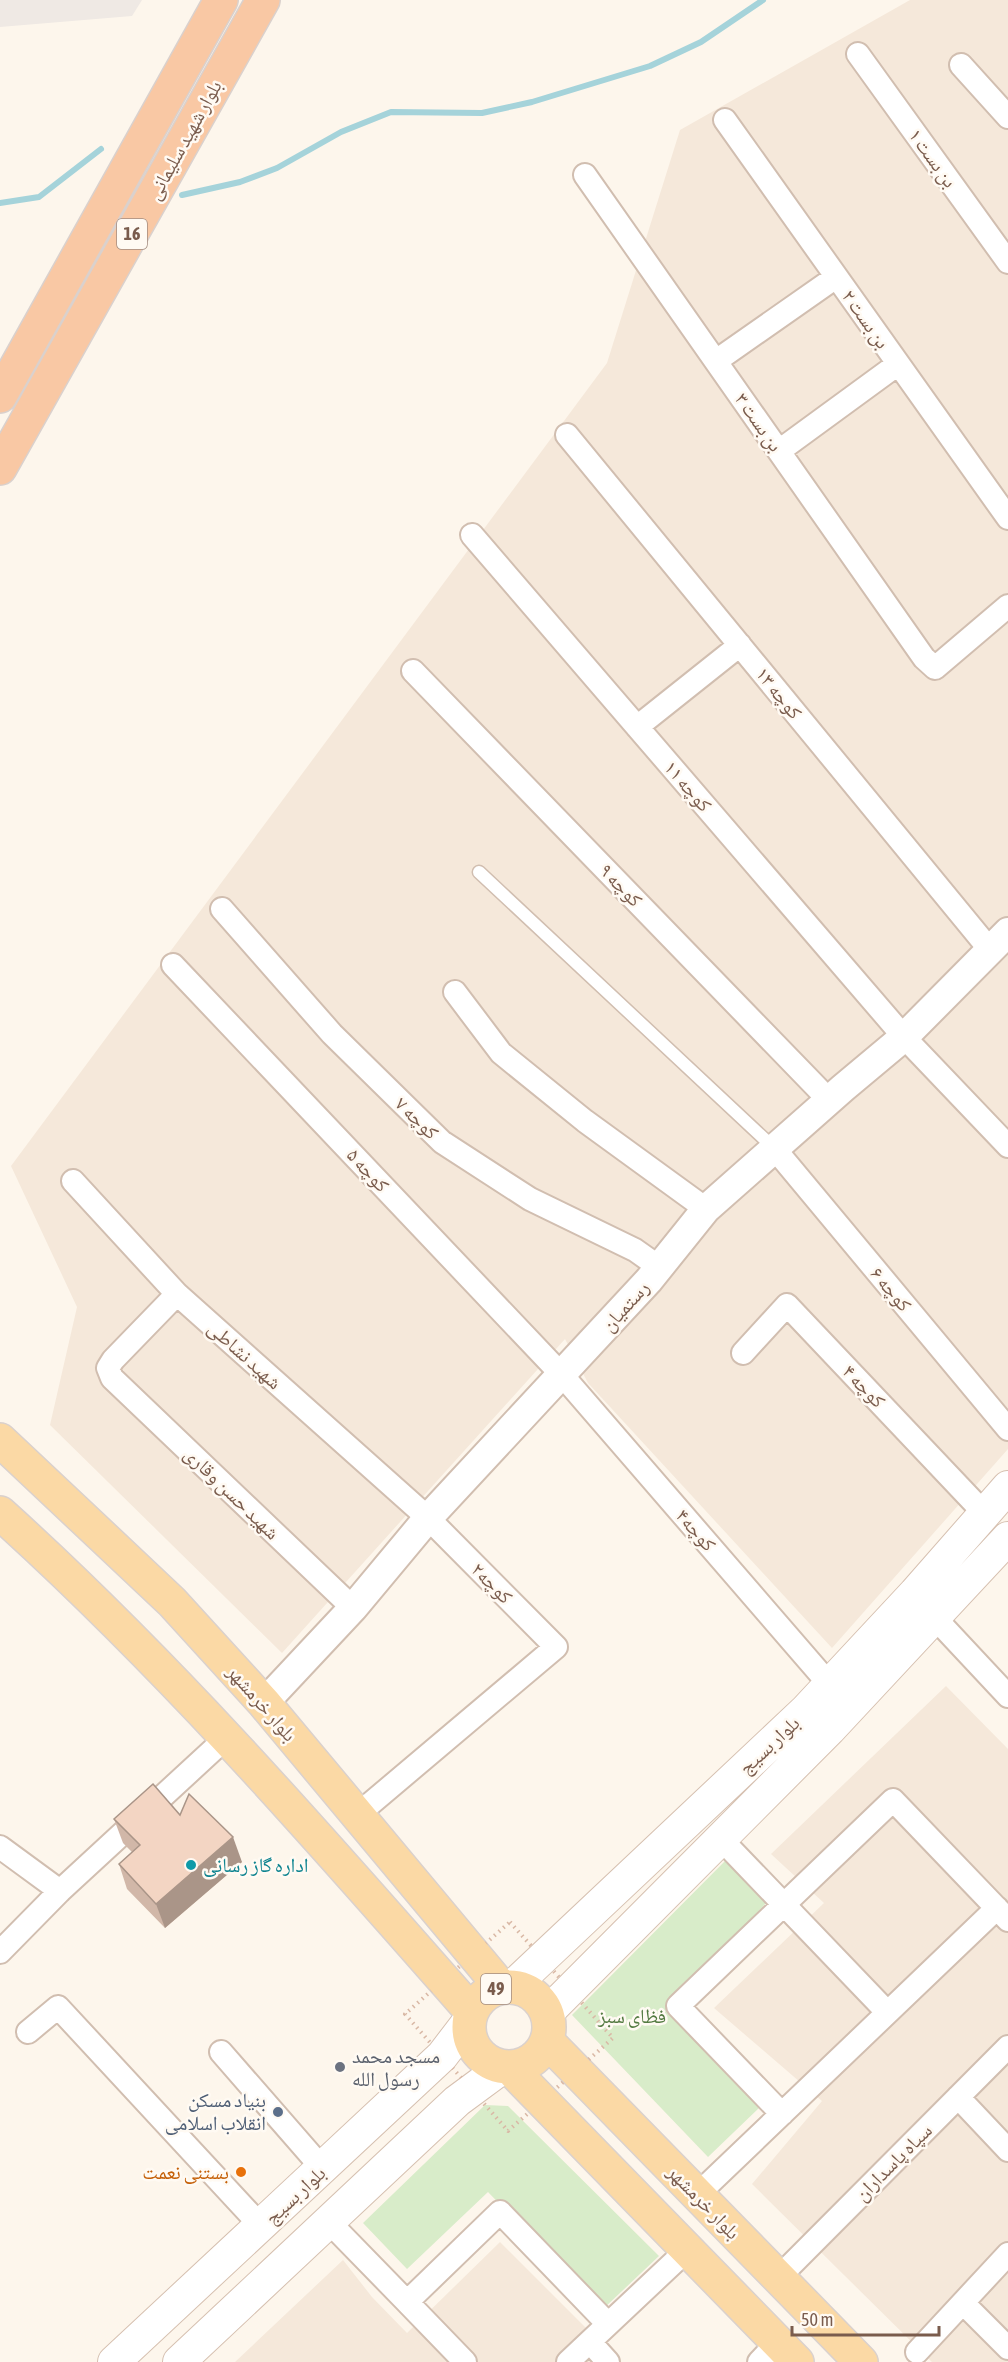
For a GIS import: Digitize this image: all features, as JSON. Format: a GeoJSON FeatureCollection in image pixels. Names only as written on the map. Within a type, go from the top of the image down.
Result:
{"type":"FeatureCollection","features":[{"type":"Feature","properties":{"kind":"highway","name":"بلوار شهید سلیمانی"},"geometry":{"type":"LineString","coordinates":[[0,396],[221,0]]}},
{"type":"Feature","properties":{"kind":"highway","name":"بلوار شهید سلیمانی"},"geometry":{"type":"LineString","coordinates":[[0,468],[263,0]]}},
{"type":"Feature","properties":{"kind":"main road","name":"بلوار خرمشهر"},"geometry":{"type":"LineString","coordinates":[[0,1440],[172,1602],[264,1704],[474,1954],[507,1987]]}},
{"type":"Feature","properties":{"kind":"main road","name":"بلوار بسیج"},"geometry":{"type":"LineString","coordinates":[[507,1987],[543,1959],[830,1685],[1008,1487]]}},
{"type":"Feature","properties":{"kind":"main road"},"geometry":{"type":"LineString","coordinates":[[0,1513],[160,1665],[444,1980],[470,2017]]}},
{"type":"Feature","properties":{"kind":"main road","name":"بلوار بسیج"},"geometry":{"type":"LineString","coordinates":[[547,2027],[570,1989],[830,1729],[1008,1538]]}},
{"type":"Feature","properties":{"kind":"main road"},"geometry":{"type":"LineString","coordinates":[[915,1593],[935,1618]]}},
{"type":"Feature","properties":{"kind":"main road"},"geometry":{"type":"LineString","coordinates":[[227,1737],[264,1704]]}},
{"type":"Feature","properties":{"kind":"main road","name":"49"},"geometry":{"type":"LineString","coordinates":[[506,2068],[491,2064],[473,2046],[469,2034],[470,2017],[478,2000],[489,1992],[507,1987],[533,1995],[547,2027]]}},
{"type":"Feature","properties":{"kind":"main road","name":"بلوار بسیج"},"geometry":{"type":"LineString","coordinates":[[114,2362],[442,2056],[470,2017]]}},
{"type":"Feature","properties":{"kind":"main road","name":"بلوار خرمشهر"},"geometry":{"type":"LineString","coordinates":[[547,2027],[576,2071],[861,2362]]}},
{"type":"Feature","properties":{"kind":"main road"},"geometry":{"type":"LineString","coordinates":[[179,2362],[458,2101],[506,2068],[522,2066],[541,2052],[547,2027]]}},
{"type":"Feature","properties":{"kind":"main road"},"geometry":{"type":"LineString","coordinates":[[506,2068],[542,2101],[687,2250],[778,2356]]}},
{"type":"Feature","properties":{"kind":"main road"},"geometry":{"type":"LineString","coordinates":[[815,2362],[837,2338]]}},
{"type":"Feature","properties":{"kind":"street","name":"بن بست ۱"},"geometry":{"type":"LineString","coordinates":[[858,54],[1008,262]]}},
{"type":"Feature","properties":{"kind":"street"},"geometry":{"type":"LineString","coordinates":[[961,65],[1008,117]]}},
{"type":"Feature","properties":{"kind":"street","name":"بن بست ۲"},"geometry":{"type":"LineString","coordinates":[[725,120],[1008,518]]}},
{"type":"Feature","properties":{"kind":"street","name":"بن بست ۳"},"geometry":{"type":"LineString","coordinates":[[585,174],[924,658],[935,668],[1008,606]]}},
{"type":"Feature","properties":{"kind":"street"},"geometry":{"type":"LineString","coordinates":[[716,361],[836,277]]}},
{"type":"Feature","properties":{"kind":"street"},"geometry":{"type":"LineString","coordinates":[[779,451],[898,364]]}},
{"type":"Feature","properties":{"kind":"street","name":"کوچه ۱۳"},"geometry":{"type":"LineString","coordinates":[[567,435],[740,645],[999,941]]}},
{"type":"Feature","properties":{"kind":"street","name":"کوچه ۱۱"},"geometry":{"type":"LineString","coordinates":[[472,535],[904,1037],[1008,1146]]}},
{"type":"Feature","properties":{"kind":"street"},"geometry":{"type":"LineString","coordinates":[[637,727],[740,645]]}},
{"type":"Feature","properties":{"kind":"street","name":"کوچه ۹"},"geometry":{"type":"LineString","coordinates":[[413,670],[829,1100]]}},
{"type":"Feature","properties":{"kind":"street","name":"کوچه ۷"},"geometry":{"type":"LineString","coordinates":[[222,909],[332,1034],[442,1142],[530,1200],[635,1250],[659,1267]]}},
{"type":"Feature","properties":{"kind":"street","name":"رستمیان"},"geometry":{"type":"LineString","coordinates":[[264,1704],[353,1608],[428,1518],[659,1267],[706,1209],[904,1037],[999,941]]}},
{"type":"Feature","properties":{"kind":"street","name":"کوچه ۵"},"geometry":{"type":"LineString","coordinates":[[174,965],[562,1375]]}},
{"type":"Feature","properties":{"kind":"street"},"geometry":{"type":"LineString","coordinates":[[455,992],[501,1053],[585,1121],[706,1209]]}},
{"type":"Feature","properties":{"kind":"street","name":"کوچه ۶"},"geometry":{"type":"LineString","coordinates":[[774,1148],[1008,1429]]}},
{"type":"Feature","properties":{"kind":"street","name":"شهید نشاطی"},"geometry":{"type":"LineString","coordinates":[[74,1181],[177,1294],[428,1518]]}},
{"type":"Feature","properties":{"kind":"street","name":"شهید حسن وقاری"},"geometry":{"type":"LineString","coordinates":[[177,1294],[113,1360],[108,1368],[112,1378],[353,1608]]}},
{"type":"Feature","properties":{"kind":"street","name":"کوچه ۴"},"geometry":{"type":"LineString","coordinates":[[743,1353],[787,1305],[985,1514]]}},
{"type":"Feature","properties":{"kind":"street","name":"کوچه۴"},"geometry":{"type":"LineString","coordinates":[[562,1375],[830,1685]]}},
{"type":"Feature","properties":{"kind":"street","name":"کوچه۲"},"geometry":{"type":"LineString","coordinates":[[357,1815],[556,1647],[428,1518]]}},
{"type":"Feature","properties":{"kind":"street"},"geometry":{"type":"LineString","coordinates":[[935,1618],[1008,1696]]}},
{"type":"Feature","properties":{"kind":"street"},"geometry":{"type":"LineString","coordinates":[[0,1952],[60,1891],[227,1737]]}},
{"type":"Feature","properties":{"kind":"street"},"geometry":{"type":"LineString","coordinates":[[697,2195],[782,2114],[887,2012],[1002,1914],[893,1800],[678,2006],[782,2114]]}},
{"type":"Feature","properties":{"kind":"street"},"geometry":{"type":"LineString","coordinates":[[721,1839],[887,2012]]}},
{"type":"Feature","properties":{"kind":"street"},"geometry":{"type":"LineString","coordinates":[[0,1847],[60,1891]]}},
{"type":"Feature","properties":{"kind":"street"},"geometry":{"type":"LineString","coordinates":[[28,2032],[58,2007],[261,2226]]}},
{"type":"Feature","properties":{"kind":"street","name":"سپاه پاسداران"},"geometry":{"type":"LineString","coordinates":[[778,2278],[1008,2047]]}},
{"type":"Feature","properties":{"kind":"street"},"geometry":{"type":"LineString","coordinates":[[221,2052],[323,2169]]}},
{"type":"Feature","properties":{"kind":"street"},"geometry":{"type":"LineString","coordinates":[[958,2097],[1008,2150]]}},
{"type":"Feature","properties":{"kind":"street"},"geometry":{"type":"LineString","coordinates":[[407,2302],[500,2212],[608,2324]]}},
{"type":"Feature","properties":{"kind":"street"},"geometry":{"type":"LineString","coordinates":[[329,2222],[465,2362]]}},
{"type":"Feature","properties":{"kind":"street"},"geometry":{"type":"LineString","coordinates":[[568,2362],[687,2250]]}},
{"type":"Feature","properties":{"kind":"street"},"geometry":{"type":"LineString","coordinates":[[917,2352],[1008,2254]]}},
{"type":"Feature","properties":{"kind":"street"},"geometry":{"type":"LineString","coordinates":[[963,2303],[1008,2348]]}},
{"type":"Feature","properties":{"kind":"street"},"geometry":{"type":"LineString","coordinates":[[590,2342],[608,2362]]}},
{"type":"Feature","properties":{"kind":"lane"},"geometry":{"type":"LineString","coordinates":[[479,872],[774,1148]]}},
{"type":"Feature","properties":{"kind":"path"},"geometry":{"type":"LineString","coordinates":[[510,1922],[613,2038],[508,2131],[405,2014],[474,1954],[510,1922]]}},
{"type":"Feature","properties":{"kind":"shaded area"},"geometry":{"type":"Polygon","coordinates":[[[0,0],[142,0],[132,16],[0,27],[0,0]]]}},
{"type":"Feature","properties":{"kind":"shaded area"},"geometry":{"type":"Polygon","coordinates":[[[910,0],[1008,0],[1008,1449],[832,1648],[588,1383],[565,1339],[282,1653],[50,1425],[77,1307],[11,1166],[607,363],[680,130],[910,0]]]}},
{"type":"Feature","properties":{"kind":"shaded area"},"geometry":{"type":"Polygon","coordinates":[[[946,1686],[1008,1749],[1008,2362],[932,2362],[752,2184],[822,2101],[714,2008],[824,1903],[771,1854],[946,1686]]]}},
{"type":"Feature","properties":{"kind":"shaded area"},"geometry":{"type":"Polygon","coordinates":[[[500,2242],[620,2362],[235,2362],[343,2260],[372,2297],[407,2333],[500,2242]]]}},
{"type":"Feature","properties":{"kind":"green space","name":"فظای سبز"},"geometry":{"type":"Polygon","coordinates":[[[729,1857],[767,1902],[672,2002],[759,2108],[708,2157],[572,2015],[729,1857]]]}},
{"type":"Feature","properties":{"kind":"green space"},"geometry":{"type":"Polygon","coordinates":[[[485,2105],[508,2106],[659,2256],[602,2310],[488,2192],[407,2269],[363,2223],[485,2105]]]}},
{"type":"Feature","properties":{"kind":"building","name":"اداره گاز رسانی"},"geometry":{"type":"Polygon","coordinates":[[[153,1784],[180,1815],[189,1794],[233,1837],[156,1904],[119,1864],[140,1845],[114,1819],[153,1784]]]}},
{"type":"Feature","properties":{"kind":"waterway"},"geometry":{"type":"LineString","coordinates":[[182,195],[240,182],[277,168],[341,132],[391,112],[482,113],[532,102],[650,66],[701,42],[763,0]]}},
{"type":"Feature","properties":{"kind":"waterway"},"geometry":{"type":"LineString","coordinates":[[0,203],[39,197],[101,149]]}},
{"type":"Feature","properties":{"kind":"place","name":"اداره گاز رسانی"},"geometry":{"type":"Point","coordinates":[191,1865]}},
{"type":"Feature","properties":{"kind":"place","name":"مسجد محمد رسول الله"},"geometry":{"type":"Point","coordinates":[340,2067]}},
{"type":"Feature","properties":{"kind":"place","name":"بنیاد مسکن انقلاب اسلامی"},"geometry":{"type":"Point","coordinates":[278,2112]}},
{"type":"Feature","properties":{"kind":"place","name":"بستنی نعمت"},"geometry":{"type":"Point","coordinates":[241,2172]}}]}
